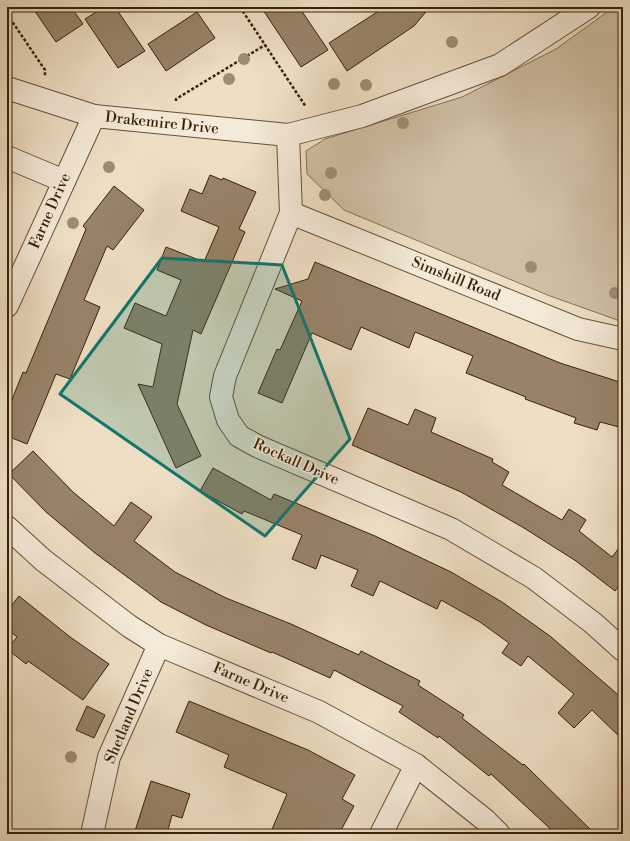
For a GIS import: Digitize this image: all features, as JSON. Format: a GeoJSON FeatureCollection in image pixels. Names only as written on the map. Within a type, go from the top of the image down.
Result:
{"type":"FeatureCollection","features":[{"type":"Feature","properties":{"kind":"street","name":"Drakemire Drive"},"geometry":{"type":"LineString","coordinates":[[7,88],[94,116],[288,135],[362,116],[500,65],[589,7]]}},
{"type":"Feature","properties":{"kind":"street","name":"Farne Drive"},"geometry":{"type":"LineString","coordinates":[[7,306],[94,116]]}},
{"type":"Feature","properties":{"kind":"street","name":"Rockall Drive"},"geometry":{"type":"LineString","coordinates":[[288,135],[291,213],[225,376],[221,397],[228,420],[239,436],[257,446],[451,528],[534,578],[593,623],[623,650]]}},
{"type":"Feature","properties":{"kind":"street"},"geometry":{"type":"LineString","coordinates":[[7,157],[64,180]]}},
{"type":"Feature","properties":{"kind":"street","name":"Simshill Road"},"geometry":{"type":"LineString","coordinates":[[291,213],[578,329],[623,339]]}},
{"type":"Feature","properties":{"kind":"street","name":"Farne Drive"},"geometry":{"type":"LineString","coordinates":[[7,527],[56,570],[129,626],[159,645],[319,712],[416,765],[485,820],[499,834]]}},
{"type":"Feature","properties":{"kind":"street","name":"Shetland Drive"},"geometry":{"type":"LineString","coordinates":[[92,834],[109,758],[159,645]]}},
{"type":"Feature","properties":{"kind":"street"},"geometry":{"type":"LineString","coordinates":[[381,834],[416,765]]}},
{"type":"Feature","properties":{"kind":"path"},"geometry":{"type":"LineString","coordinates":[[240,7],[319,127]]}},
{"type":"Feature","properties":{"kind":"path"},"geometry":{"type":"LineString","coordinates":[[7,14],[45,70],[45,100]]}},
{"type":"Feature","properties":{"kind":"path"},"geometry":{"type":"LineString","coordinates":[[174,124],[176,99],[265,45]]}},
{"type":"Feature","properties":{"kind":"highlighted area"},"geometry":{"type":"Polygon","coordinates":[[[162,258],[282,265],[350,439],[265,536],[60,394],[162,258]]]}},
{"type":"Feature","properties":{"kind":"shaded area"},"geometry":{"type":"Polygon","coordinates":[[[614,7],[623,7],[623,322],[550,296],[344,210],[307,174],[306,151],[325,139],[462,97],[556,49],[614,7]]]}},
{"type":"Feature","properties":{"kind":"building"},"geometry":{"type":"Polygon","coordinates":[[[32,7],[71,7],[83,24],[56,42],[32,7]]]}},
{"type":"Feature","properties":{"kind":"building"},"geometry":{"type":"Polygon","coordinates":[[[104,7],[115,7],[145,51],[118,68],[85,19],[104,7]]]}},
{"type":"Feature","properties":{"kind":"building"},"geometry":{"type":"Polygon","coordinates":[[[261,7],[299,7],[328,50],[301,67],[261,7]]]}},
{"type":"Feature","properties":{"kind":"building"},"geometry":{"type":"Polygon","coordinates":[[[385,7],[430,7],[414,26],[347,71],[329,43],[385,7]]]}},
{"type":"Feature","properties":{"kind":"building"},"geometry":{"type":"Polygon","coordinates":[[[197,12],[215,38],[166,71],[148,44],[197,12]]]}},
{"type":"Feature","properties":{"kind":"building"},"geometry":{"type":"Polygon","coordinates":[[[210,175],[222,180],[223,178],[256,192],[239,229],[245,232],[201,334],[193,330],[177,404],[201,456],[176,468],[138,384],[153,387],[162,344],[124,328],[135,303],[166,316],[181,280],[157,270],[166,247],[204,262],[219,227],[181,211],[190,189],[202,194],[210,175]]]}},
{"type":"Feature","properties":{"kind":"building"},"geometry":{"type":"Polygon","coordinates":[[[114,186],[144,210],[113,250],[107,246],[84,300],[100,307],[70,379],[56,374],[27,444],[7,436],[7,412],[23,372],[26,373],[86,229],[83,226],[114,186]]]}},
{"type":"Feature","properties":{"kind":"building"},"geometry":{"type":"Polygon","coordinates":[[[315,262],[560,363],[623,383],[623,428],[600,422],[597,430],[574,423],[576,418],[525,399],[526,397],[466,373],[473,356],[415,332],[409,348],[361,327],[351,350],[312,333],[282,403],[258,393],[277,349],[280,350],[302,301],[275,289],[308,279],[315,262]]]}},
{"type":"Feature","properties":{"kind":"building"},"geometry":{"type":"Polygon","coordinates":[[[368,408],[408,425],[415,409],[436,418],[431,432],[493,459],[492,462],[509,472],[502,485],[562,520],[569,509],[586,520],[579,531],[612,557],[623,543],[623,581],[615,591],[576,561],[524,528],[461,492],[352,445],[368,408]]]}},
{"type":"Feature","properties":{"kind":"building"},"geometry":{"type":"Polygon","coordinates":[[[33,451],[73,492],[114,526],[131,502],[152,517],[134,541],[175,572],[226,598],[291,624],[359,655],[361,651],[420,681],[418,685],[464,715],[462,718],[523,765],[524,764],[595,834],[556,834],[491,774],[489,776],[439,736],[438,738],[399,712],[403,706],[334,670],[330,678],[206,625],[161,602],[95,553],[46,512],[9,474],[33,451]]]}},
{"type":"Feature","properties":{"kind":"building"},"geometry":{"type":"Polygon","coordinates":[[[213,468],[271,500],[274,494],[375,536],[451,572],[502,602],[550,636],[623,699],[623,740],[592,710],[574,728],[558,713],[574,694],[528,656],[521,666],[502,653],[509,643],[480,622],[441,600],[437,609],[380,581],[373,596],[351,586],[358,570],[321,555],[316,569],[292,559],[302,535],[244,511],[242,514],[200,491],[213,468]]]}},
{"type":"Feature","properties":{"kind":"building"},"geometry":{"type":"Polygon","coordinates":[[[19,596],[70,637],[109,664],[83,700],[28,661],[26,664],[7,649],[17,637],[7,629],[7,611],[19,596]]]}},
{"type":"Feature","properties":{"kind":"building"},"geometry":{"type":"Polygon","coordinates":[[[189,701],[308,750],[355,775],[342,799],[354,806],[339,834],[270,834],[287,794],[224,767],[229,755],[176,732],[189,701]]]}},
{"type":"Feature","properties":{"kind":"building"},"geometry":{"type":"Polygon","coordinates":[[[87,706],[105,715],[94,738],[76,730],[87,706]]]}},
{"type":"Feature","properties":{"kind":"building"},"geometry":{"type":"Polygon","coordinates":[[[151,781],[190,794],[182,818],[172,815],[167,834],[146,834],[135,831],[151,781]]]}}]}
